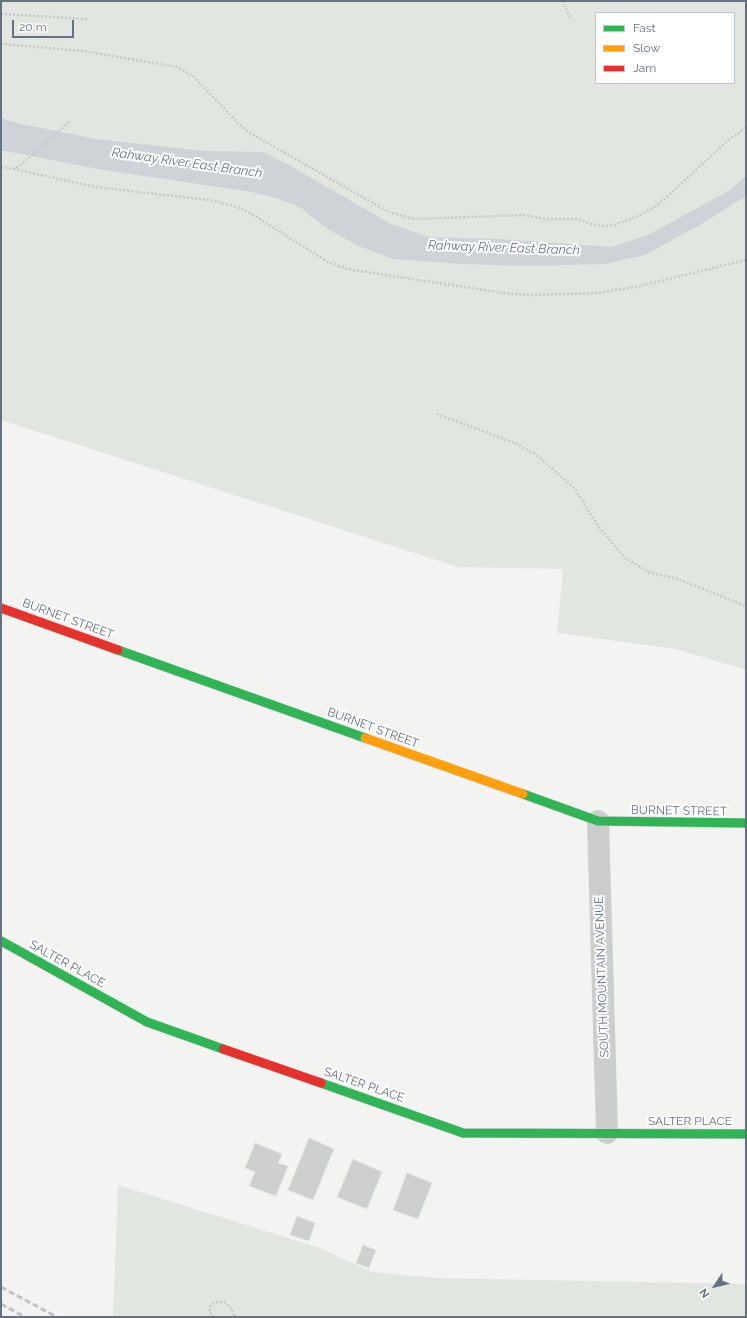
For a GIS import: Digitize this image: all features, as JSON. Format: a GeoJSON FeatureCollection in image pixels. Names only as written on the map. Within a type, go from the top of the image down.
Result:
{"type":"FeatureCollection","features":[{"type":"Feature","properties":{"kind":"street","name":"BURNET STREET"},"geometry":{"type":"LineString","coordinates":[[1,608],[598,821],[746,823]]}},
{"type":"Feature","properties":{"kind":"street","name":"SOUTH MOUNTAIN AVENUE"},"geometry":{"type":"LineString","coordinates":[[598,821],[607,1133]]}},
{"type":"Feature","properties":{"kind":"street","name":"SALTER PLACE"},"geometry":{"type":"LineString","coordinates":[[1,941],[147,1022],[463,1133],[746,1134]]}},
{"type":"Feature","properties":{"kind":"path"},"geometry":{"type":"LineString","coordinates":[[563,1],[571,20]]}},
{"type":"Feature","properties":{"kind":"path"},"geometry":{"type":"LineString","coordinates":[[1,14],[87,19]]}},
{"type":"Feature","properties":{"kind":"path"},"geometry":{"type":"LineString","coordinates":[[1,44],[83,51],[177,67],[193,76],[246,131],[389,212],[414,219],[524,215],[545,219],[578,219],[591,224],[605,226],[614,225],[638,216],[653,208],[666,198],[728,140],[746,128]]}},
{"type":"Feature","properties":{"kind":"path"},"geometry":{"type":"LineString","coordinates":[[14,169],[22,164],[69,122]]}},
{"type":"Feature","properties":{"kind":"path"},"geometry":{"type":"LineString","coordinates":[[1,167],[95,187],[210,200],[240,208],[252,214],[328,262],[347,269],[510,294],[531,295],[598,293],[640,286],[746,260]]}},
{"type":"Feature","properties":{"kind":"path"},"geometry":{"type":"LineString","coordinates":[[437,414],[517,444],[538,456],[575,489],[598,526],[626,559],[649,572],[678,579],[746,606]]}},
{"type":"Feature","properties":{"kind":"path"},"geometry":{"type":"LineString","coordinates":[[214,1317],[209,1311],[211,1305],[215,1302],[224,1302],[231,1308],[234,1317]]}},
{"type":"Feature","properties":{"kind":"shaded area"},"geometry":{"type":"Polygon","coordinates":[[[1,1],[746,1],[746,670],[676,649],[557,633],[563,569],[458,567],[1,420],[1,1]]]}},
{"type":"Feature","properties":{"kind":"shaded area"},"geometry":{"type":"Polygon","coordinates":[[[118,1185],[317,1247],[372,1272],[436,1278],[746,1284],[746,1317],[113,1317],[118,1185]]]}},
{"type":"Feature","properties":{"kind":"water","name":"Rahway River East Branch"},"geometry":{"type":"Polygon","coordinates":[[[1,118],[17,123],[96,139],[204,151],[264,152],[391,224],[429,237],[499,239],[612,247],[648,235],[730,190],[746,176],[746,196],[700,225],[645,255],[605,264],[529,266],[463,264],[393,259],[356,245],[323,226],[300,207],[276,198],[251,192],[98,169],[1,150],[1,118]]]}},
{"type":"Feature","properties":{"kind":"building"},"geometry":{"type":"Polygon","coordinates":[[[309,1138],[334,1149],[313,1200],[288,1190],[309,1138]]]}},
{"type":"Feature","properties":{"kind":"building"},"geometry":{"type":"Polygon","coordinates":[[[255,1143],[282,1154],[278,1163],[288,1166],[276,1196],[249,1186],[255,1172],[245,1168],[255,1143]]]}},
{"type":"Feature","properties":{"kind":"building"},"geometry":{"type":"Polygon","coordinates":[[[353,1159],[382,1172],[367,1209],[337,1197],[353,1159]]]}},
{"type":"Feature","properties":{"kind":"building"},"geometry":{"type":"Polygon","coordinates":[[[407,1173],[432,1183],[418,1219],[393,1210],[407,1173]]]}},
{"type":"Feature","properties":{"kind":"building"},"geometry":{"type":"Polygon","coordinates":[[[297,1216],[315,1223],[309,1241],[290,1235],[297,1216]]]}},
{"type":"Feature","properties":{"kind":"building"},"geometry":{"type":"Polygon","coordinates":[[[363,1245],[376,1250],[369,1268],[356,1263],[363,1245]]]}},
{"type":"Feature","properties":{"kind":"railway"},"geometry":{"type":"LineString","coordinates":[[1,1287],[57,1317]]}},
{"type":"Feature","properties":{"kind":"railway"},"geometry":{"type":"LineString","coordinates":[[1,1304],[25,1317]]}},
{"type":"Feature","properties":{"kind":"traffic: fast"},"geometry":{"type":"LineString","coordinates":[[118,650],[365,738]]}},
{"type":"Feature","properties":{"kind":"traffic: fast"},"geometry":{"type":"LineString","coordinates":[[523,794],[598,821],[746,823]]}},
{"type":"Feature","properties":{"kind":"traffic: fast"},"geometry":{"type":"LineString","coordinates":[[1,941],[147,1022],[223,1049]]}},
{"type":"Feature","properties":{"kind":"traffic: fast"},"geometry":{"type":"LineString","coordinates":[[321,1083],[463,1133],[746,1134]]}},
{"type":"Feature","properties":{"kind":"traffic: slow"},"geometry":{"type":"LineString","coordinates":[[365,738],[523,794]]}},
{"type":"Feature","properties":{"kind":"traffic: jam"},"geometry":{"type":"LineString","coordinates":[[1,608],[118,650]]}},
{"type":"Feature","properties":{"kind":"traffic: jam"},"geometry":{"type":"LineString","coordinates":[[223,1049],[321,1083]]}}]}
